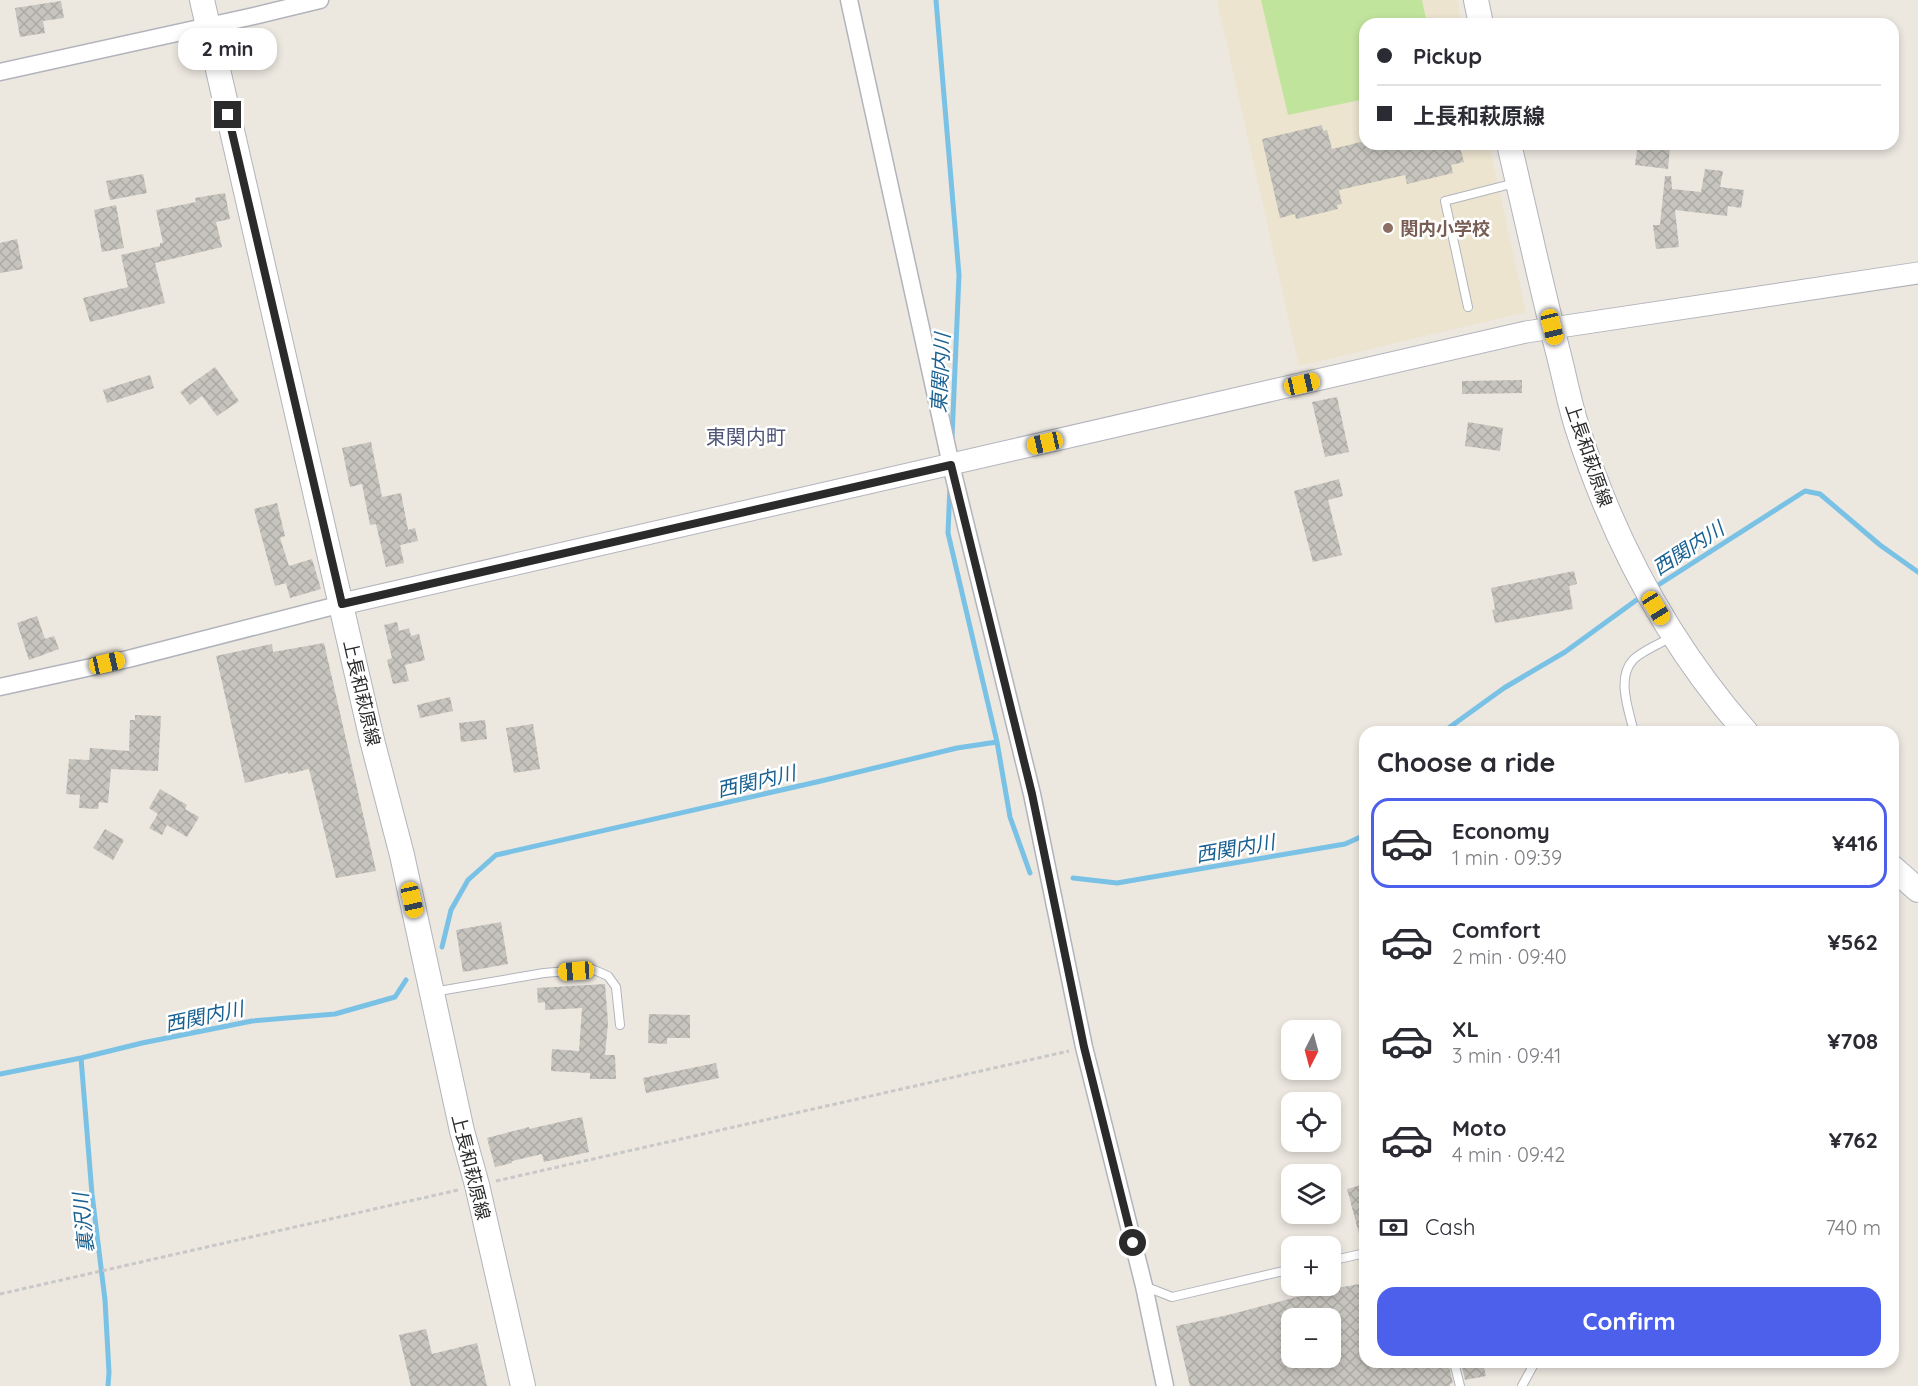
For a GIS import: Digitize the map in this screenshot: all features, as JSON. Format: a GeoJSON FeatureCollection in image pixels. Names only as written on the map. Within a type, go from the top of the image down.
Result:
{"type":"FeatureCollection","features":[{"type":"Feature","properties":{"kind":"main road","name":"上長和萩原線"},"geometry":{"type":"LineString","coordinates":[[202,0],[372,740],[402,855],[462,1131],[477,1185],[523,1386]]}},
{"type":"Feature","properties":{"kind":"main road"},"geometry":{"type":"LineString","coordinates":[[1476,0],[1480,18]]}},
{"type":"Feature","properties":{"kind":"main road","name":"上長和萩原線"},"geometry":{"type":"LineString","coordinates":[[1510,150],[1576,426],[1605,505],[1640,579],[1673,636],[1708,686],[1741,726]]}},
{"type":"Feature","properties":{"kind":"main road"},"geometry":{"type":"LineString","coordinates":[[1899,873],[1918,890]]}},
{"type":"Feature","properties":{"kind":"street"},"geometry":{"type":"LineString","coordinates":[[0,72],[320,0]]}},
{"type":"Feature","properties":{"kind":"street"},"geometry":{"type":"LineString","coordinates":[[849,0],[951,465],[1032,794],[1084,1047],[1144,1286],[1165,1386]]}},
{"type":"Feature","properties":{"kind":"street"},"geometry":{"type":"LineString","coordinates":[[0,687],[128,659],[342,604],[1552,327],[1918,273]]}},
{"type":"Feature","properties":{"kind":"lane"},"geometry":{"type":"LineString","coordinates":[[1468,307],[1445,201],[1518,182]]}},
{"type":"Feature","properties":{"kind":"lane"},"geometry":{"type":"LineString","coordinates":[[1633,726],[1624,687],[1626,670],[1634,658],[1673,636]]}},
{"type":"Feature","properties":{"kind":"lane"},"geometry":{"type":"LineString","coordinates":[[433,992],[544,973],[591,969],[608,976],[616,987],[620,1025]]}},
{"type":"Feature","properties":{"kind":"lane"},"geometry":{"type":"LineString","coordinates":[[1341,1258],[1359,1254]]}},
{"type":"Feature","properties":{"kind":"lane"},"geometry":{"type":"LineString","coordinates":[[1144,1286],[1172,1297],[1281,1272]]}},
{"type":"Feature","properties":{"kind":"lane"},"geometry":{"type":"LineString","coordinates":[[1456,1368],[1460,1386]]}},
{"type":"Feature","properties":{"kind":"lane"},"geometry":{"type":"LineString","coordinates":[[1522,1386],[1532,1368]]}},
{"type":"Feature","properties":{"kind":"path"},"geometry":{"type":"LineString","coordinates":[[0,1294],[1084,1047]]}},
{"type":"Feature","properties":{"kind":"shaded area","name":"関内小学校"},"geometry":{"type":"Polygon","coordinates":[[[1217,0],[1457,0],[1461,18],[1359,18],[1359,150],[1490,150],[1526,312],[1299,366],[1217,0]]]}},
{"type":"Feature","properties":{"kind":"green space"},"geometry":{"type":"Polygon","coordinates":[[[1261,0],[1422,0],[1426,18],[1359,18],[1359,100],[1288,115],[1261,0]]]}},
{"type":"Feature","properties":{"kind":"building"},"geometry":{"type":"Polygon","coordinates":[[[61,1],[64,18],[43,21],[45,33],[20,37],[15,8],[61,1]]]}},
{"type":"Feature","properties":{"kind":"building"},"geometry":{"type":"Polygon","coordinates":[[[1322,125],[1323,131],[1327,130],[1332,149],[1359,142],[1359,150],[1461,150],[1464,162],[1451,165],[1453,173],[1407,184],[1405,175],[1339,190],[1342,204],[1337,205],[1338,209],[1296,219],[1295,214],[1280,218],[1262,139],[1322,125]]]}},
{"type":"Feature","properties":{"kind":"building"},"geometry":{"type":"Polygon","coordinates":[[[1637,150],[1670,150],[1668,169],[1635,165],[1637,150]]]}},
{"type":"Feature","properties":{"kind":"building"},"geometry":{"type":"Polygon","coordinates":[[[1705,169],[1723,171],[1720,187],[1744,190],[1741,208],[1728,206],[1727,216],[1675,210],[1679,247],[1656,249],[1653,225],[1660,225],[1665,176],[1671,176],[1672,189],[1701,192],[1705,169]]]}},
{"type":"Feature","properties":{"kind":"building"},"geometry":{"type":"Polygon","coordinates":[[[143,174],[147,193],[110,200],[106,181],[143,174]]]}},
{"type":"Feature","properties":{"kind":"building"},"geometry":{"type":"Polygon","coordinates":[[[225,193],[230,219],[216,222],[222,247],[155,263],[165,303],[90,322],[83,298],[128,287],[121,255],[160,246],[160,243],[163,243],[156,210],[196,202],[195,198],[225,193]]]}},
{"type":"Feature","properties":{"kind":"building"},"geometry":{"type":"Polygon","coordinates":[[[116,205],[124,248],[102,252],[94,210],[116,205]]]}},
{"type":"Feature","properties":{"kind":"building"},"geometry":{"type":"Polygon","coordinates":[[[17,239],[23,269],[0,273],[0,243],[17,239]]]}},
{"type":"Feature","properties":{"kind":"building"},"geometry":{"type":"Polygon","coordinates":[[[215,367],[239,401],[217,416],[202,396],[190,405],[180,392],[215,367]]]}},
{"type":"Feature","properties":{"kind":"building"},"geometry":{"type":"Polygon","coordinates":[[[150,375],[154,388],[107,403],[103,390],[150,375]]]}},
{"type":"Feature","properties":{"kind":"building"},"geometry":{"type":"Polygon","coordinates":[[[1522,380],[1522,393],[1462,394],[1462,381],[1522,380]]]}},
{"type":"Feature","properties":{"kind":"building"},"geometry":{"type":"Polygon","coordinates":[[[1337,397],[1349,452],[1325,457],[1312,402],[1337,397]]]}},
{"type":"Feature","properties":{"kind":"building"},"geometry":{"type":"Polygon","coordinates":[[[1468,422],[1503,428],[1500,451],[1465,446],[1468,422]]]}},
{"type":"Feature","properties":{"kind":"building"},"geometry":{"type":"Polygon","coordinates":[[[371,442],[382,497],[401,493],[408,530],[415,528],[418,541],[400,545],[404,563],[386,567],[376,524],[370,525],[362,484],[350,487],[342,448],[371,442]]]}},
{"type":"Feature","properties":{"kind":"building"},"geometry":{"type":"Polygon","coordinates":[[[1339,479],[1343,496],[1328,500],[1342,555],[1313,562],[1294,491],[1339,479]]]}},
{"type":"Feature","properties":{"kind":"building"},"geometry":{"type":"Polygon","coordinates":[[[277,503],[285,536],[280,538],[289,566],[312,559],[321,589],[290,598],[286,583],[275,586],[254,509],[277,503]]]}},
{"type":"Feature","properties":{"kind":"building"},"geometry":{"type":"Polygon","coordinates":[[[1574,571],[1577,584],[1569,586],[1573,609],[1495,623],[1491,588],[1574,571]]]}},
{"type":"Feature","properties":{"kind":"building"},"geometry":{"type":"Polygon","coordinates":[[[37,616],[45,639],[54,636],[59,649],[29,660],[17,623],[37,616]]]}},
{"type":"Feature","properties":{"kind":"building"},"geometry":{"type":"Polygon","coordinates":[[[397,622],[399,631],[409,628],[411,636],[419,634],[425,660],[405,665],[409,681],[393,684],[387,660],[392,658],[384,625],[397,622]]]}},
{"type":"Feature","properties":{"kind":"building"},"geometry":{"type":"Polygon","coordinates":[[[324,643],[376,871],[336,878],[309,769],[245,783],[216,656],[272,644],[273,652],[324,643]]]}},
{"type":"Feature","properties":{"kind":"building"},"geometry":{"type":"Polygon","coordinates":[[[450,697],[453,711],[420,718],[417,705],[450,697]]]}},
{"type":"Feature","properties":{"kind":"building"},"geometry":{"type":"Polygon","coordinates":[[[135,715],[161,716],[158,771],[111,769],[108,803],[99,802],[98,809],[79,808],[80,795],[66,794],[69,759],[89,760],[90,748],[129,751],[130,720],[135,720],[135,715]]]}},
{"type":"Feature","properties":{"kind":"building"},"geometry":{"type":"Polygon","coordinates":[[[485,720],[487,739],[461,742],[459,723],[485,720]]]}},
{"type":"Feature","properties":{"kind":"building"},"geometry":{"type":"Polygon","coordinates":[[[533,724],[540,769],[514,773],[506,728],[533,724]]]}},
{"type":"Feature","properties":{"kind":"building"},"geometry":{"type":"Polygon","coordinates":[[[160,789],[187,805],[185,809],[199,817],[187,837],[167,825],[162,835],[149,828],[158,814],[149,808],[160,789]]]}},
{"type":"Feature","properties":{"kind":"building"},"geometry":{"type":"Polygon","coordinates":[[[105,829],[124,840],[113,860],[93,848],[105,829]]]}},
{"type":"Feature","properties":{"kind":"building"},"geometry":{"type":"Polygon","coordinates":[[[501,922],[508,964],[463,972],[456,930],[501,922]]]}},
{"type":"Feature","properties":{"kind":"building"},"geometry":{"type":"Polygon","coordinates":[[[605,984],[608,1023],[605,1055],[615,1055],[616,1079],[590,1079],[590,1073],[551,1071],[552,1049],[579,1051],[582,1008],[545,1010],[545,1002],[538,1003],[537,988],[605,984]]]}},
{"type":"Feature","properties":{"kind":"building"},"geometry":{"type":"Polygon","coordinates":[[[649,1014],[690,1015],[690,1038],[667,1038],[667,1044],[648,1043],[649,1014]]]}},
{"type":"Feature","properties":{"kind":"building"},"geometry":{"type":"Polygon","coordinates":[[[716,1063],[719,1078],[646,1093],[643,1078],[716,1063]]]}},
{"type":"Feature","properties":{"kind":"building"},"geometry":{"type":"Polygon","coordinates":[[[582,1117],[589,1152],[544,1162],[542,1154],[495,1167],[487,1138],[582,1117]]]}},
{"type":"Feature","properties":{"kind":"building"},"geometry":{"type":"Polygon","coordinates":[[[1359,1186],[1359,1234],[1347,1189],[1359,1186]]]}},
{"type":"Feature","properties":{"kind":"building"},"geometry":{"type":"Polygon","coordinates":[[[1359,1284],[1359,1368],[1449,1368],[1453,1383],[1450,1386],[1190,1386],[1176,1326],[1301,1296],[1341,1296],[1341,1287],[1359,1284]]]}},
{"type":"Feature","properties":{"kind":"building"},"geometry":{"type":"Polygon","coordinates":[[[426,1329],[432,1354],[477,1343],[487,1386],[411,1386],[399,1335],[426,1329]]]}},
{"type":"Feature","properties":{"kind":"building"},"geometry":{"type":"Polygon","coordinates":[[[1462,1368],[1484,1368],[1486,1376],[1465,1380],[1462,1368]]]}},
{"type":"Feature","properties":{"kind":"waterway","name":"東関内川"},"geometry":{"type":"LineString","coordinates":[[936,0],[959,275],[952,438]]}},
{"type":"Feature","properties":{"kind":"waterway","name":"東関内川"},"geometry":{"type":"LineString","coordinates":[[950,486],[948,533],[997,742],[1010,817],[1030,873]]}},
{"type":"Feature","properties":{"kind":"waterway","name":"西関内川"},"geometry":{"type":"LineString","coordinates":[[1652,589],[1805,491],[1820,494],[1880,545],[1918,572]]}},
{"type":"Feature","properties":{"kind":"waterway","name":"西関内川"},"geometry":{"type":"LineString","coordinates":[[1451,726],[1504,688],[1565,652],[1642,596]]}},
{"type":"Feature","properties":{"kind":"waterway","name":"西関内川"},"geometry":{"type":"LineString","coordinates":[[442,947],[451,910],[468,880],[496,855],[957,748],[997,742]]}},
{"type":"Feature","properties":{"kind":"waterway","name":"西関内川"},"geometry":{"type":"LineString","coordinates":[[1073,878],[1117,883],[1345,844],[1359,838]]}},
{"type":"Feature","properties":{"kind":"waterway","name":"西関内川"},"geometry":{"type":"LineString","coordinates":[[0,1074],[252,1021],[335,1014],[395,997],[406,980]]}},
{"type":"Feature","properties":{"kind":"waterway","name":"裏沢川"},"geometry":{"type":"LineString","coordinates":[[81,1058],[92,1194],[105,1300],[108,1386]]}},
{"type":"Feature","properties":{"kind":"place","name":"関内小学校"},"geometry":{"type":"Point","coordinates":[1388,228]}},
{"type":"Feature","properties":{"kind":"district","name":"東関内町"},"geometry":{"type":"Point","coordinates":[746,436]}},
{"type":"Feature","properties":{"kind":"route"},"geometry":{"type":"LineString","coordinates":[[228,115],[342,604],[951,465],[1032,794],[1084,1047],[1133,1243]]}}]}
